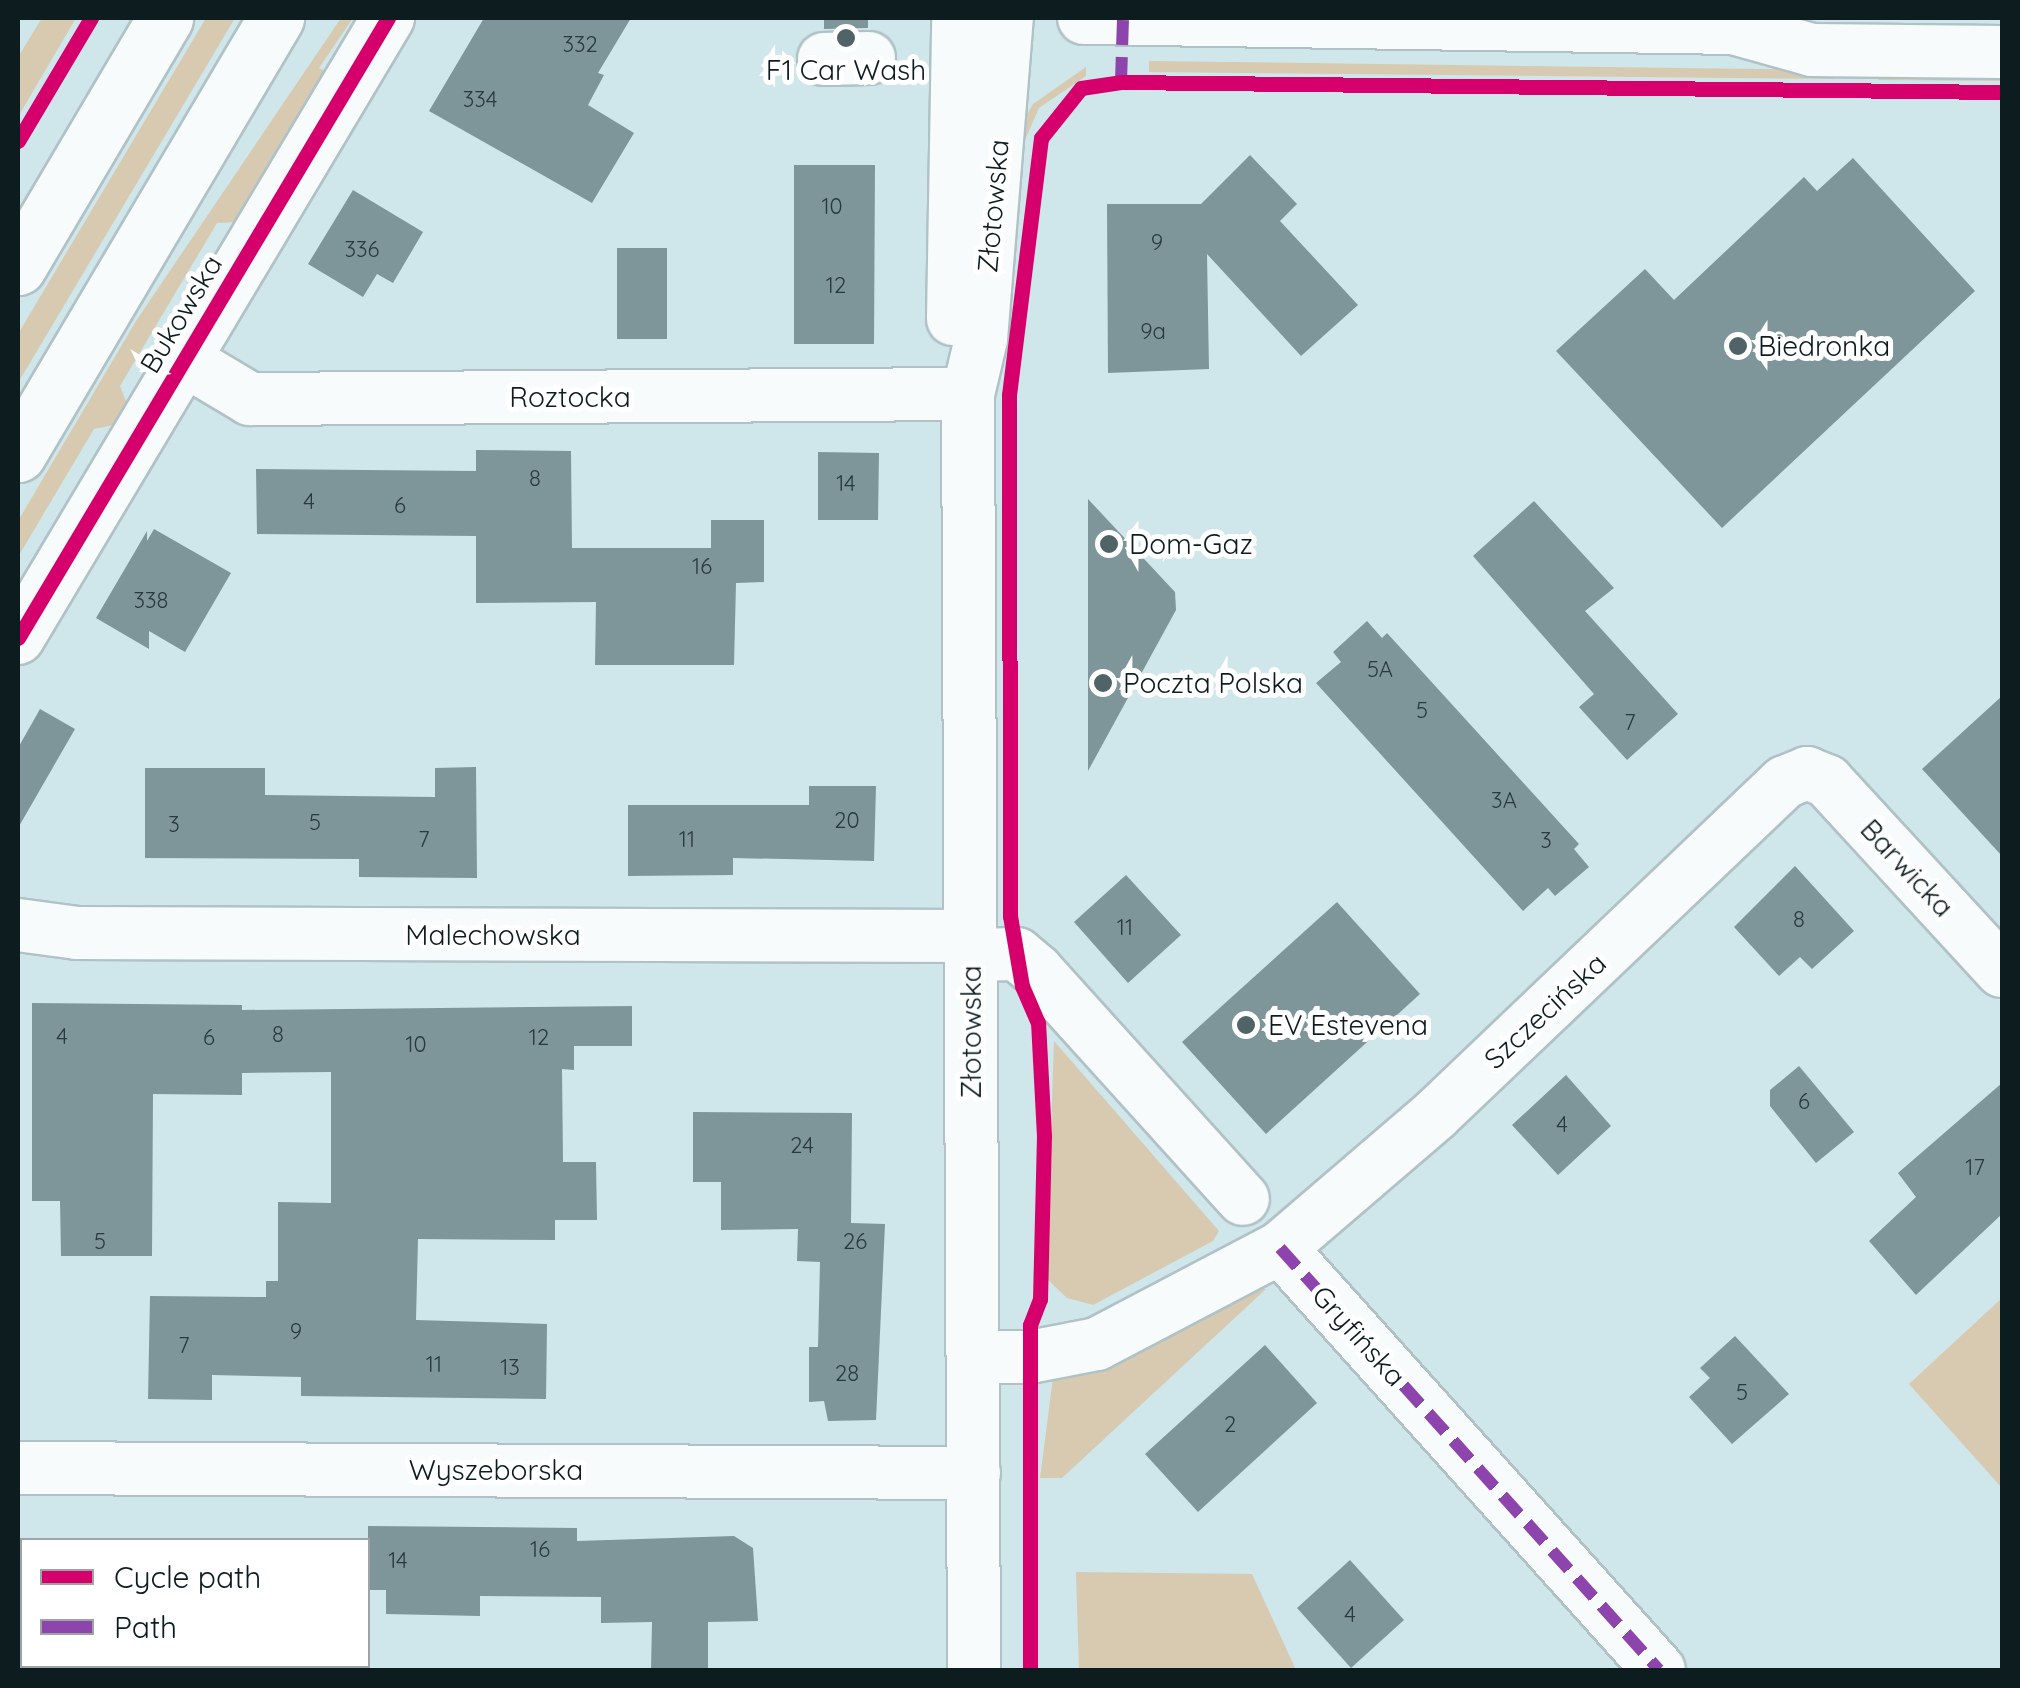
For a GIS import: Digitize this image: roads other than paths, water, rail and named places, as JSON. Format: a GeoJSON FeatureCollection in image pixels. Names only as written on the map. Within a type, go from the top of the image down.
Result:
{"type":"FeatureCollection","features":[{"type":"Feature","properties":{"kind":"main road"},"geometry":{"type":"LineString","coordinates":[[18,266],[165,18]]}},
{"type":"Feature","properties":{"kind":"main road"},"geometry":{"type":"LineString","coordinates":[[18,454],[276,18]]}},
{"type":"Feature","properties":{"kind":"street","name":"Bukowska"},"geometry":{"type":"LineString","coordinates":[[18,638],[388,18]]}},
{"type":"Feature","properties":{"kind":"street","name":"Złotowska"},"geometry":{"type":"LineString","coordinates":[[958,18],[952,334],[968,394]]}},
{"type":"Feature","properties":{"kind":"street","name":"Złotowska"},"geometry":{"type":"LineString","coordinates":[[974,1670],[968,394],[982,338],[1007,18]]}},
{"type":"Feature","properties":{"kind":"street"},"geometry":{"type":"LineString","coordinates":[[1084,18],[1752,23],[1812,50],[2002,52]]}},
{"type":"Feature","properties":{"kind":"street","name":"Roztocka"},"geometry":{"type":"LineString","coordinates":[[183,359],[250,398],[968,394]]}},
{"type":"Feature","properties":{"kind":"street","name":"Barwicka"},"geometry":{"type":"LineString","coordinates":[[1807,773],[1826,780],[2002,971]]}},
{"type":"Feature","properties":{"kind":"street","name":"Szczecińska"},"geometry":{"type":"LineString","coordinates":[[1280,1248],[1436,1114],[1785,782],[1807,773]]}},
{"type":"Feature","properties":{"kind":"street","name":"Malechowska"},"geometry":{"type":"LineString","coordinates":[[18,925],[77,933],[970,945]]}},
{"type":"Feature","properties":{"kind":"street"},"geometry":{"type":"LineString","coordinates":[[970,945],[1017,954],[1037,971],[1244,1199]]}},
{"type":"Feature","properties":{"kind":"street"},"geometry":{"type":"LineString","coordinates":[[973,1358],[1030,1357],[1097,1344],[1280,1248]]}},
{"type":"Feature","properties":{"kind":"street","name":"Gryfińska"},"geometry":{"type":"LineString","coordinates":[[1280,1248],[1660,1670]]}},
{"type":"Feature","properties":{"kind":"street","name":"Wyszeborska"},"geometry":{"type":"LineString","coordinates":[[18,1468],[974,1473]]}},
{"type":"Feature","properties":{"kind":"place","name":"F1 Car Wash"},"geometry":{"type":"Point","coordinates":[846,38]}},
{"type":"Feature","properties":{"kind":"place","name":"Biedronka"},"geometry":{"type":"Point","coordinates":[1738,346]}},
{"type":"Feature","properties":{"kind":"place","name":"Dom-Gaz"},"geometry":{"type":"Point","coordinates":[1109,544]}},
{"type":"Feature","properties":{"kind":"place","name":"Poczta Polska"},"geometry":{"type":"Point","coordinates":[1103,683]}},
{"type":"Feature","properties":{"kind":"place","name":"EV Estevena"},"geometry":{"type":"Point","coordinates":[1246,1025]}}]}
